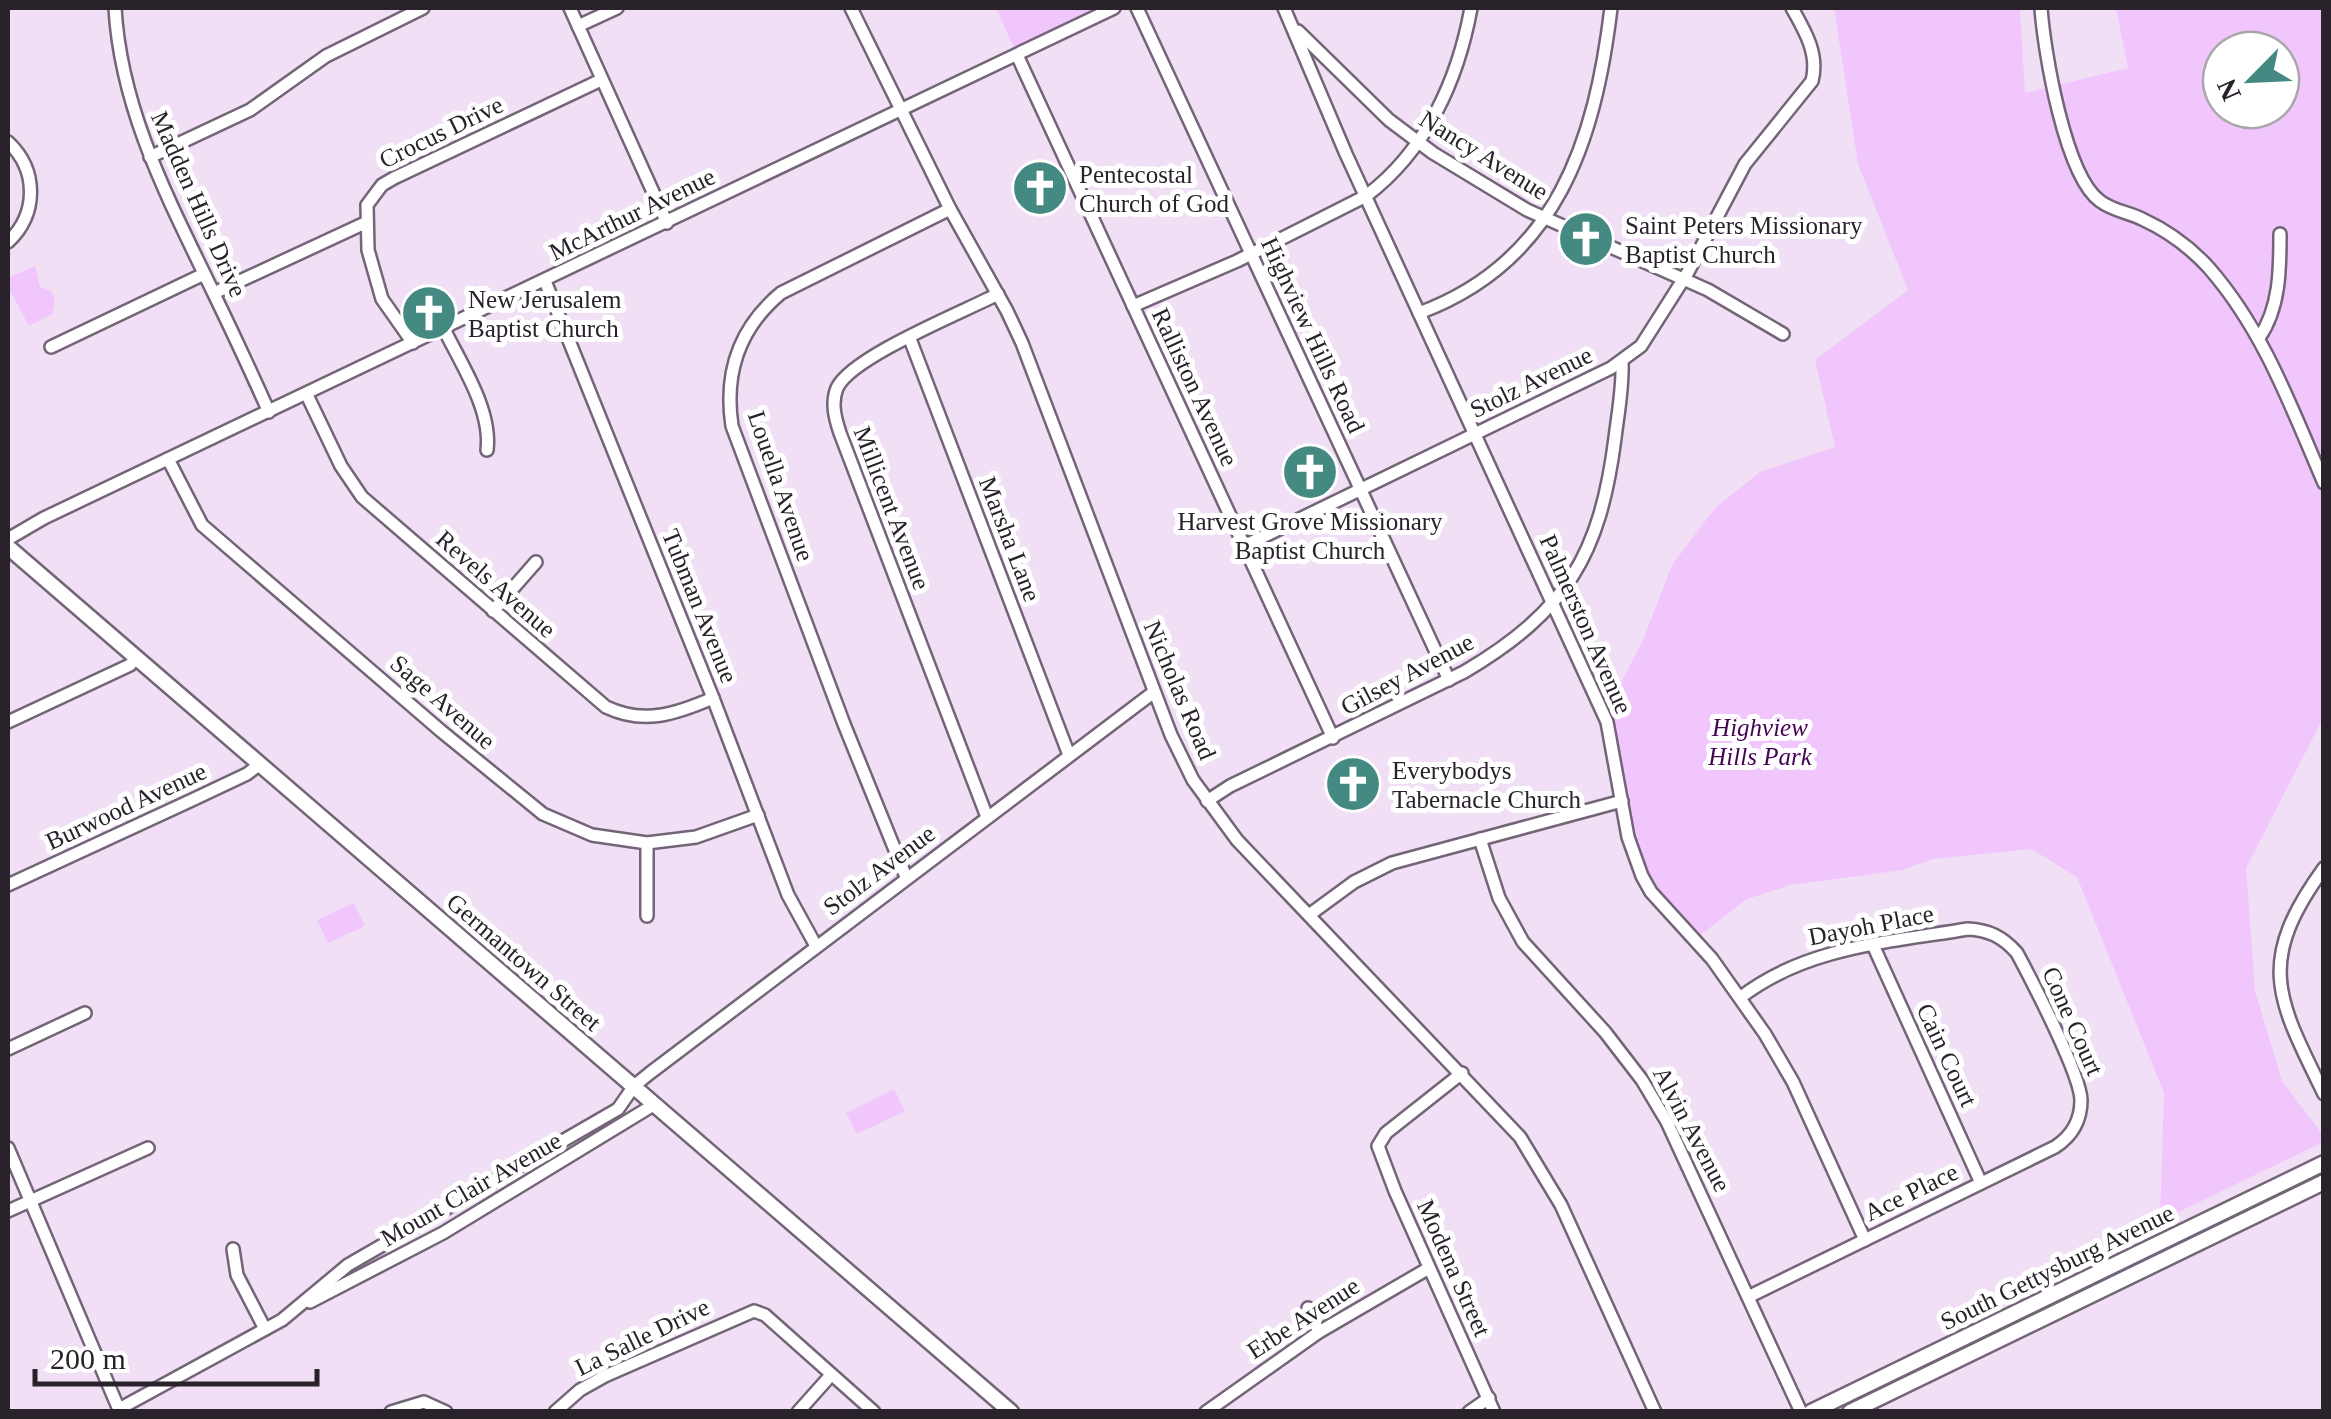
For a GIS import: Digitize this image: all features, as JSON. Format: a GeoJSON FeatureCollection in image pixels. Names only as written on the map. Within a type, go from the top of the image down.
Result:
{"type":"FeatureCollection","features":[{"type":"Feature","properties":{"kind":"main road","name":"Germantown Street"},"geometry":{"type":"LineString","coordinates":[[8,547],[1011,1412]]}},
{"type":"Feature","properties":{"kind":"main road","name":"South Gettysburg Avenue"},"geometry":{"type":"LineString","coordinates":[[1810,1412],[2324,1163]]}},
{"type":"Feature","properties":{"kind":"main road","name":"South Gettysburg Avenue"},"geometry":{"type":"LineString","coordinates":[[1850,1412],[2324,1182]]}},
{"type":"Feature","properties":{"kind":"street","name":"Madden Hills Drive"},"geometry":{"type":"LineString","coordinates":[[115,8],[132,107],[150,158],[269,412]]}},
{"type":"Feature","properties":{"kind":"street"},"geometry":{"type":"LineString","coordinates":[[150,158],[250,110],[326,56],[423,8]]}},
{"type":"Feature","properties":{"kind":"street"},"geometry":{"type":"LineString","coordinates":[[570,8],[667,223]]}},
{"type":"Feature","properties":{"kind":"street"},"geometry":{"type":"LineString","coordinates":[[578,26],[617,8]]}},
{"type":"Feature","properties":{"kind":"street","name":"Nicholas Road"},"geometry":{"type":"LineString","coordinates":[[850,8],[950,210],[1022,343],[1177,750],[1236,840],[1462,1073],[1511,1126],[1540,1165],[1655,1412]]}},
{"type":"Feature","properties":{"kind":"street","name":"McArthur Avenue"},"geometry":{"type":"LineString","coordinates":[[8,539],[44,518],[1114,8]]}},
{"type":"Feature","properties":{"kind":"street","name":"Highview Hills Road"},"geometry":{"type":"LineString","coordinates":[[1137,8],[1449,680]]}},
{"type":"Feature","properties":{"kind":"street","name":"Palmerston Avenue"},"geometry":{"type":"LineString","coordinates":[[1284,8],[1606,722],[1631,848],[1652,892],[1712,959],[1793,1082],[1865,1240]]}},
{"type":"Feature","properties":{"kind":"street"},"geometry":{"type":"LineString","coordinates":[[1133,306],[1251,254],[1366,196],[1394,172],[1419,144],[1445,95],[1471,8]]}},
{"type":"Feature","properties":{"kind":"street"},"geometry":{"type":"LineString","coordinates":[[1420,313],[1491,277],[1529,240],[1544,218],[1579,151],[1595,105],[1611,8]]}},
{"type":"Feature","properties":{"kind":"street"},"geometry":{"type":"LineString","coordinates":[[2041,8],[2061,118],[2084,182],[2102,203],[2162,229],[2191,250],[2216,277],[2276,368],[2324,482]]}},
{"type":"Feature","properties":{"kind":"street"},"geometry":{"type":"LineString","coordinates":[[1622,362],[1641,346],[1683,280],[1745,164],[1812,82],[1812,53],[1793,10]]}},
{"type":"Feature","properties":{"kind":"street","name":"Nancy Avenue"},"geometry":{"type":"LineString","coordinates":[[1295,28],[1388,120],[1419,144],[1544,218],[1743,308],[1783,334]]}},
{"type":"Feature","properties":{"kind":"street","name":"Ralliston Avenue"},"geometry":{"type":"LineString","coordinates":[[1018,55],[1333,738]]}},
{"type":"Feature","properties":{"kind":"street","name":"Crocus Drive"},"geometry":{"type":"LineString","coordinates":[[365,223],[366,205],[382,186],[602,80]]}},
{"type":"Feature","properties":{"kind":"street"},"geometry":{"type":"LineString","coordinates":[[8,142],[26,165],[31,188],[25,220],[8,242]]}},
{"type":"Feature","properties":{"kind":"street","name":"Louella Avenue"},"geometry":{"type":"LineString","coordinates":[[906,878],[732,426],[729,385],[733,361],[745,334],[761,311],[781,293],[950,210]]}},
{"type":"Feature","properties":{"kind":"street"},"geometry":{"type":"LineString","coordinates":[[214,293],[365,223],[370,265],[378,288],[393,317],[414,343]]}},
{"type":"Feature","properties":{"kind":"street"},"geometry":{"type":"LineString","coordinates":[[2259,338],[2272,314],[2278,287],[2280,234]]}},
{"type":"Feature","properties":{"kind":"street"},"geometry":{"type":"LineString","coordinates":[[51,347],[204,274]]}},
{"type":"Feature","properties":{"kind":"street","name":"Tubman Avenue"},"geometry":{"type":"LineString","coordinates":[[545,281],[788,895],[816,946]]}},
{"type":"Feature","properties":{"kind":"street","name":"Millicent Avenue"},"geometry":{"type":"LineString","coordinates":[[987,817],[835,418],[836,392],[845,376],[866,358],[998,294]]}},
{"type":"Feature","properties":{"kind":"street"},"geometry":{"type":"LineString","coordinates":[[444,330],[479,405],[488,433],[487,450]]}},
{"type":"Feature","properties":{"kind":"street","name":"Marsha Lane"},"geometry":{"type":"LineString","coordinates":[[910,339],[1069,755]]}},
{"type":"Feature","properties":{"kind":"street","name":"Stolz Avenue"},"geometry":{"type":"LineString","coordinates":[[1244,546],[1622,362]]}},
{"type":"Feature","properties":{"kind":"street","name":"Gilsey Avenue"},"geometry":{"type":"LineString","coordinates":[[1207,801],[1230,786],[1449,680],[1494,654],[1552,603],[1582,562],[1597,533],[1609,481],[1622,362]]}},
{"type":"Feature","properties":{"kind":"street","name":"Revels Avenue"},"geometry":{"type":"LineString","coordinates":[[307,395],[341,466],[362,497],[587,692],[629,715],[664,716],[713,698]]}},
{"type":"Feature","properties":{"kind":"street","name":"Sage Avenue"},"geometry":{"type":"LineString","coordinates":[[168,460],[202,525],[543,814],[579,831],[647,843],[696,836],[758,816]]}},
{"type":"Feature","properties":{"kind":"street"},"geometry":{"type":"LineString","coordinates":[[493,612],[536,562]]}},
{"type":"Feature","properties":{"kind":"street"},"geometry":{"type":"LineString","coordinates":[[8,722],[130,665],[136,658]]}},
{"type":"Feature","properties":{"kind":"street","name":"Stolz Avenue"},"geometry":{"type":"LineString","coordinates":[[634,1086],[1154,692]]}},
{"type":"Feature","properties":{"kind":"street","name":"Burwood Avenue"},"geometry":{"type":"LineString","coordinates":[[8,884],[206,794],[260,764]]}},
{"type":"Feature","properties":{"kind":"street"},"geometry":{"type":"LineString","coordinates":[[1309,915],[1381,868],[1622,801]]}},
{"type":"Feature","properties":{"kind":"street","name":"Alvin Avenue"},"geometry":{"type":"LineString","coordinates":[[1480,840],[1495,889],[1523,942],[1614,1043],[1667,1122],[1801,1412]]}},
{"type":"Feature","properties":{"kind":"street"},"geometry":{"type":"LineString","coordinates":[[647,843],[647,916]]}},
{"type":"Feature","properties":{"kind":"street"},"geometry":{"type":"LineString","coordinates":[[2324,868],[2289,922],[2280,972],[2286,1011],[2324,1094]]}},
{"type":"Feature","properties":{"kind":"street","name":"Dayoh Place"},"geometry":{"type":"LineString","coordinates":[[1740,997],[1798,963],[1872,945],[1968,928],[1992,933],[2013,948]]}},
{"type":"Feature","properties":{"kind":"street","name":"Cain Court"},"geometry":{"type":"LineString","coordinates":[[1872,945],[1981,1183]]}},
{"type":"Feature","properties":{"kind":"street","name":"Cone Court"},"geometry":{"type":"LineString","coordinates":[[2013,948],[2076,1078],[2079,1115]]}},
{"type":"Feature","properties":{"kind":"street"},"geometry":{"type":"LineString","coordinates":[[8,1049],[85,1013]]}},
{"type":"Feature","properties":{"kind":"street","name":"Modena Street"},"geometry":{"type":"LineString","coordinates":[[1462,1073],[1386,1132],[1379,1143],[1379,1154],[1494,1412]]}},
{"type":"Feature","properties":{"kind":"street","name":"Mount Clair Avenue"},"geometry":{"type":"LineString","coordinates":[[306,1303],[348,1265],[618,1109],[634,1086]]}},
{"type":"Feature","properties":{"kind":"street","name":"Mount Clair Avenue"},"geometry":{"type":"LineString","coordinates":[[120,1410],[306,1303],[332,1293],[442,1233],[655,1104]]}},
{"type":"Feature","properties":{"kind":"street","name":"Ace Place"},"geometry":{"type":"LineString","coordinates":[[1750,1296],[2061,1144],[2079,1115]]}},
{"type":"Feature","properties":{"kind":"street"},"geometry":{"type":"LineString","coordinates":[[8,1148],[120,1410]]}},
{"type":"Feature","properties":{"kind":"street"},"geometry":{"type":"LineString","coordinates":[[8,1210],[148,1148]]}},
{"type":"Feature","properties":{"kind":"street"},"geometry":{"type":"LineString","coordinates":[[233,1248],[237,1276],[265,1329]]}},
{"type":"Feature","properties":{"kind":"street","name":"Erbe Avenue"},"geometry":{"type":"LineString","coordinates":[[1212,1410],[1319,1332],[1429,1268]]}},
{"type":"Feature","properties":{"kind":"street"},"geometry":{"type":"LineString","coordinates":[[1308,1308],[1319,1332]]}},
{"type":"Feature","properties":{"kind":"street","name":"La Salle Drive"},"geometry":{"type":"LineString","coordinates":[[555,1412],[580,1390],[606,1376],[754,1311],[766,1315],[832,1375]]}},
{"type":"Feature","properties":{"kind":"street"},"geometry":{"type":"LineString","coordinates":[[798,1412],[832,1375],[874,1412]]}},
{"type":"Feature","properties":{"kind":"street"},"geometry":{"type":"LineString","coordinates":[[1469,1412],[1489,1398]]}},
{"type":"Feature","properties":{"kind":"street"},"geometry":{"type":"LineString","coordinates":[[391,1412],[424,1402],[446,1412]]}},
{"type":"Feature","properties":{"kind":"green space"},"geometry":{"type":"Polygon","coordinates":[[[996,8],[1114,8],[1017,55],[996,8]]]}},
{"type":"Feature","properties":{"kind":"green space","name":"Highview Hills Park"},"geometry":{"type":"Polygon","coordinates":[[[1834,8],[2020,8],[2025,93],[2128,68],[2116,8],[2323,8],[2323,718],[2246,868],[2255,991],[2282,1081],[2323,1135],[2323,1142],[2160,1221],[2164,1093],[2077,877],[2031,849],[1933,859],[1902,870],[1791,885],[1747,899],[1699,936],[1650,881],[1633,838],[1610,704],[1643,640],[1672,565],[1715,508],[1760,472],[1835,447],[1815,360],[1908,290],[1858,164],[1834,8]]]}},
{"type":"Feature","properties":{"kind":"green space"},"geometry":{"type":"Polygon","coordinates":[[[35,266],[40,287],[51,291],[55,301],[52,314],[29,326],[8,287],[8,278],[35,266]]]}},
{"type":"Feature","properties":{"kind":"green space"},"geometry":{"type":"Polygon","coordinates":[[[354,903],[365,926],[328,943],[317,920],[354,903]]]}},
{"type":"Feature","properties":{"kind":"green space"},"geometry":{"type":"Polygon","coordinates":[[[894,1089],[905,1111],[857,1134],[846,1113],[894,1089]]]}},
{"type":"Feature","properties":{"kind":"place","name":"Pentecostal Church of God"},"geometry":{"type":"Point","coordinates":[1040,188]}},
{"type":"Feature","properties":{"kind":"place","name":"Saint Peters Missionary Baptist Church"},"geometry":{"type":"Point","coordinates":[1586,239]}},
{"type":"Feature","properties":{"kind":"place","name":"New Jerusalem Baptist Church"},"geometry":{"type":"Point","coordinates":[429,313]}},
{"type":"Feature","properties":{"kind":"place","name":"Harvest Grove Missionary Baptist Church"},"geometry":{"type":"Point","coordinates":[1310,472]}},
{"type":"Feature","properties":{"kind":"place","name":"Everybodys Tabernacle Church"},"geometry":{"type":"Point","coordinates":[1353,784]}}]}
